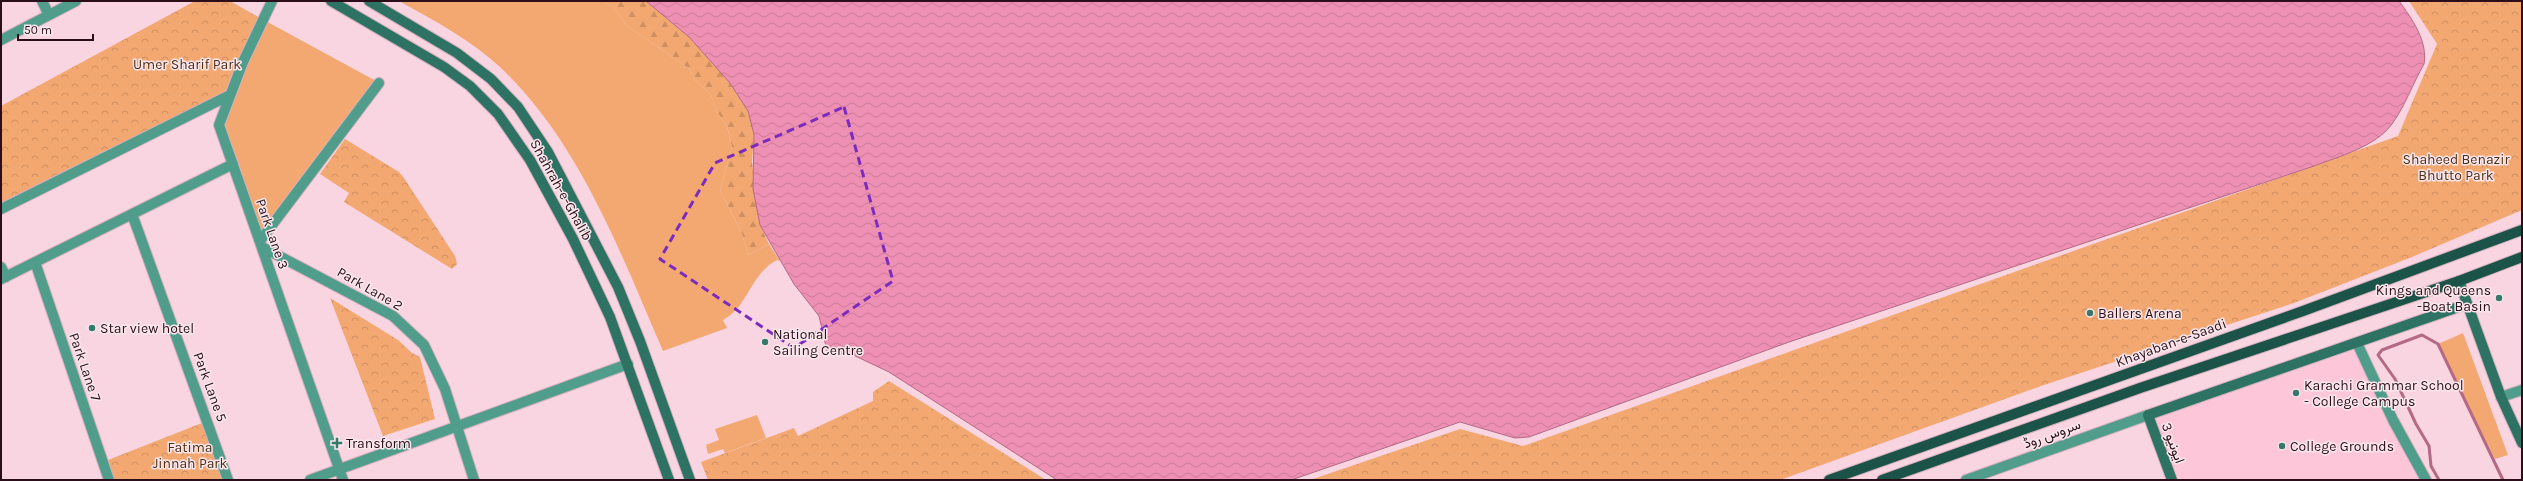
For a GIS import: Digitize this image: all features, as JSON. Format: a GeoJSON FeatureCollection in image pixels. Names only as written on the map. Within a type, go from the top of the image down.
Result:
{"type":"FeatureCollection","features":[{"type":"Feature","properties":{"kind":"main road","name":"Shahrah-e-Ghalib"},"geometry":{"type":"LineString","coordinates":[[331,1],[444,67],[470,86],[498,114],[530,160],[573,239],[609,313],[628,364]]}},
{"type":"Feature","properties":{"kind":"main road","name":"Shahrah-e-Ghalib"},"geometry":{"type":"LineString","coordinates":[[369,1],[457,53],[491,80],[518,107],[548,152],[591,231],[635,328]]}},
{"type":"Feature","properties":{"kind":"main road","name":"Khayaban-e-Saadi"},"geometry":{"type":"LineString","coordinates":[[1829,480],[2303,311],[2522,230]]}},
{"type":"Feature","properties":{"kind":"main road"},"geometry":{"type":"LineString","coordinates":[[1882,480],[2140,388],[2459,281],[2522,257]]}},
{"type":"Feature","properties":{"kind":"main road"},"geometry":{"type":"LineString","coordinates":[[2459,281],[2501,397],[2522,443]]}},
{"type":"Feature","properties":{"kind":"main road"},"geometry":{"type":"LineString","coordinates":[[2148,415],[2467,304]]}},
{"type":"Feature","properties":{"kind":"main road"},"geometry":{"type":"LineString","coordinates":[[609,313],[618,317],[624,314],[627,308]]}},
{"type":"Feature","properties":{"kind":"main road"},"geometry":{"type":"LineString","coordinates":[[618,336],[625,328],[635,328],[690,480]]}},
{"type":"Feature","properties":{"kind":"main road"},"geometry":{"type":"LineString","coordinates":[[628,364],[669,480]]}},
{"type":"Feature","properties":{"kind":"main road","name":"ایونیو 3"},"geometry":{"type":"LineString","coordinates":[[2148,415],[2172,480]]}},
{"type":"Feature","properties":{"kind":"street"},"geometry":{"type":"LineString","coordinates":[[42,1],[49,15]]}},
{"type":"Feature","properties":{"kind":"street"},"geometry":{"type":"LineString","coordinates":[[1,40],[76,1]]}},
{"type":"Feature","properties":{"kind":"street","name":"Park Lane 3"},"geometry":{"type":"LineString","coordinates":[[272,1],[262,19],[219,125],[343,480]]}},
{"type":"Feature","properties":{"kind":"street"},"geometry":{"type":"LineString","coordinates":[[261,244],[379,83]]}},
{"type":"Feature","properties":{"kind":"street"},"geometry":{"type":"LineString","coordinates":[[1,209],[230,95]]}},
{"type":"Feature","properties":{"kind":"street"},"geometry":{"type":"LineString","coordinates":[[1,267],[4,278],[233,164]]}},
{"type":"Feature","properties":{"kind":"street","name":"Park Lane 5"},"geometry":{"type":"LineString","coordinates":[[132,214],[228,480]]}},
{"type":"Feature","properties":{"kind":"street","name":"Park Lane 2"},"geometry":{"type":"LineString","coordinates":[[261,244],[393,316],[424,345],[445,389],[474,480]]}},
{"type":"Feature","properties":{"kind":"street","name":"Park Lane 7"},"geometry":{"type":"LineString","coordinates":[[35,262],[109,480]]}},
{"type":"Feature","properties":{"kind":"street"},"geometry":{"type":"LineString","coordinates":[[2357,343],[2393,420],[2426,480]]}},
{"type":"Feature","properties":{"kind":"street"},"geometry":{"type":"LineString","coordinates":[[310,480],[628,364]]}},
{"type":"Feature","properties":{"kind":"street"},"geometry":{"type":"LineString","coordinates":[[2501,397],[2522,390]]}},
{"type":"Feature","properties":{"kind":"street","name":"سروس روڈ"},"geometry":{"type":"LineString","coordinates":[[1966,480],[2148,415]]}},
{"type":"Feature","properties":{"kind":"highlighted area"},"geometry":{"type":"Polygon","coordinates":[[[844,107],[893,281],[794,348],[660,259],[715,163],[844,107]]]}},
{"type":"Feature","properties":{"kind":"shaded area","name":"Karachi Grammar School - College Campus"},"geometry":{"type":"Polygon","coordinates":[[[2357,343],[2426,480],[2172,480],[2148,415],[2357,343]]]}},
{"type":"Feature","properties":{"kind":"green space","name":"Umer Sharif Park"},"geometry":{"type":"Polygon","coordinates":[[[195,1],[230,1],[262,19],[229,100],[1,215],[1,106],[195,1]]]}},
{"type":"Feature","properties":{"kind":"green space"},"geometry":{"type":"Polygon","coordinates":[[[399,1],[603,1],[614,7],[627,26],[690,69],[694,79],[711,95],[717,112],[727,126],[732,147],[720,190],[742,234],[748,255],[769,244],[780,261],[777,260],[761,273],[738,307],[723,320],[727,328],[663,351],[614,238],[575,164],[553,130],[528,97],[489,57],[451,31],[399,1]]]}},
{"type":"Feature","properties":{"kind":"green space"},"geometry":{"type":"Polygon","coordinates":[[[603,1],[646,1],[689,37],[730,83],[748,111],[754,134],[752,162],[760,225],[769,244],[748,255],[742,234],[720,190],[732,147],[727,126],[717,112],[711,95],[694,79],[690,69],[627,26],[614,7],[603,1]]]}},
{"type":"Feature","properties":{"kind":"green space","name":"Shaheed Benazir Bhutto Park"},"geometry":{"type":"Polygon","coordinates":[[[2409,1],[2522,1],[2522,210],[2412,257],[2294,303],[2044,385],[1780,480],[1310,480],[1460,429],[1523,446],[2398,136],[2437,44],[2409,1]]]}},
{"type":"Feature","properties":{"kind":"green space"},"geometry":{"type":"Polygon","coordinates":[[[262,19],[376,81],[259,238],[219,125],[262,19]]]}},
{"type":"Feature","properties":{"kind":"green space"},"geometry":{"type":"Polygon","coordinates":[[[345,139],[399,172],[404,178],[455,256],[457,264],[452,269],[344,202],[349,193],[320,174],[345,139]]]}},
{"type":"Feature","properties":{"kind":"green space"},"geometry":{"type":"Polygon","coordinates":[[[330,298],[398,340],[412,353],[420,357],[435,419],[383,436],[330,298]]]}},
{"type":"Feature","properties":{"kind":"green space"},"geometry":{"type":"Polygon","coordinates":[[[2463,333],[2508,455],[2495,459],[2438,344],[2463,333]]]}},
{"type":"Feature","properties":{"kind":"green space"},"geometry":{"type":"Polygon","coordinates":[[[889,381],[1046,480],[708,480],[701,462],[794,428],[798,436],[873,401],[873,392],[889,381]]]}},
{"type":"Feature","properties":{"kind":"green space"},"geometry":{"type":"Polygon","coordinates":[[[757,415],[766,438],[725,453],[723,449],[708,454],[706,445],[719,440],[715,429],[757,415]]]}},
{"type":"Feature","properties":{"kind":"green space","name":"Fatima Jinnah Park"},"geometry":{"type":"Polygon","coordinates":[[[207,421],[228,480],[109,480],[103,462],[207,421]]]}},
{"type":"Feature","properties":{"kind":"water"},"geometry":{"type":"Polygon","coordinates":[[[646,1],[2399,1],[2418,31],[2424,47],[2425,55],[2424,64],[2401,110],[2392,124],[2376,139],[2356,150],[2314,166],[1789,342],[1529,437],[1515,438],[1460,422],[1291,480],[1057,480],[889,372],[851,354],[833,354],[827,351],[819,316],[794,284],[760,225],[753,189],[754,134],[748,111],[730,83],[689,37],[646,1]]]}},
{"type":"Feature","properties":{"kind":"waterway"},"geometry":{"type":"LineString","coordinates":[[2439,480],[2431,466],[2429,446],[2416,424],[2395,379],[2378,355],[2382,350],[2422,335],[2438,344],[2503,480]]}},
{"type":"Feature","properties":{"kind":"place","name":"Kings and Queens -Boat Basin"},"geometry":{"type":"Point","coordinates":[2499,298]}},
{"type":"Feature","properties":{"kind":"place","name":"Ballers Arena"},"geometry":{"type":"Point","coordinates":[2090,313]}},
{"type":"Feature","properties":{"kind":"place","name":"Star view hotel"},"geometry":{"type":"Point","coordinates":[92,328]}},
{"type":"Feature","properties":{"kind":"place","name":"National Sailing Centre"},"geometry":{"type":"Point","coordinates":[765,342]}},
{"type":"Feature","properties":{"kind":"place","name":"Karachi Grammar School - College Campus"},"geometry":{"type":"Point","coordinates":[2296,393]}},
{"type":"Feature","properties":{"kind":"place","name":"Transform"},"geometry":{"type":"Point","coordinates":[337,443]}},
{"type":"Feature","properties":{"kind":"place","name":"College Grounds"},"geometry":{"type":"Point","coordinates":[2282,446]}}]}
